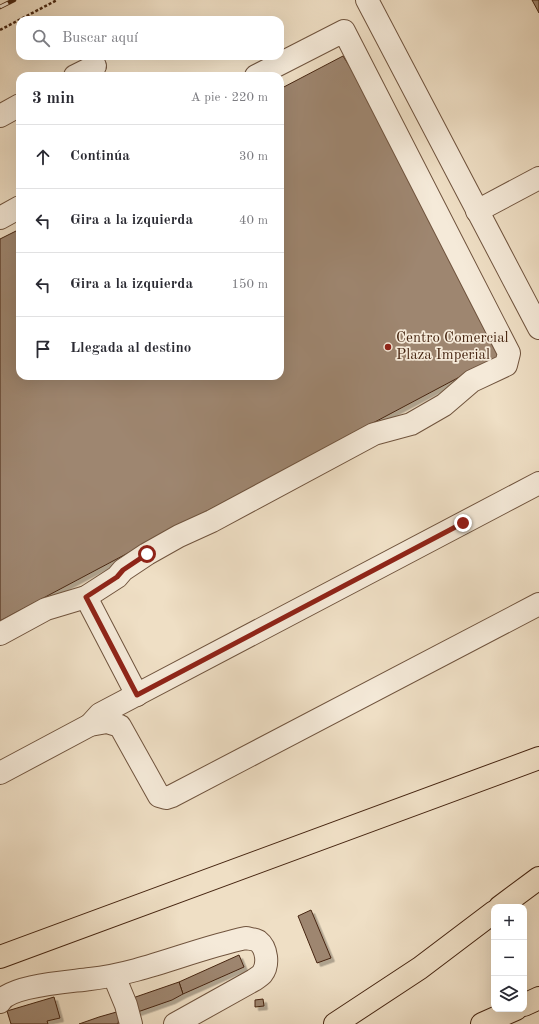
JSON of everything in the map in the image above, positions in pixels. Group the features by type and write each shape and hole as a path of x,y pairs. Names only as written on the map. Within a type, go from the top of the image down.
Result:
{"main road":[{"path":"1,958 539,758"},
{"path":"504,904 539,878"},
{"path":"335,1024 420,968 491,914"},
{"path":"527,1004 539,998"},
{"path":"482,1024 509,1012"}],"lane":[{"path":"367,0 539,328"},
{"path":"0,634 46,609 86,597 117,577 123,570 147,554 173,539 212,521 374,434 411,424 444,405 472,381 506,365 509,353 344,31 264,72"},
{"path":"84,72 95,66"},
{"path":"0,116 16,107"},
{"path":"477,211 539,178"},
{"path":"0,218 16,209"},
{"path":"90,725 100,714 539,483"},
{"path":"86,597 137,695"},
{"path":"0,773 90,725 107,722 120,726 159,796 166,798 539,604"},
{"path":"0,1002 3,997 14,992 60,982 114,976 236,940 246,938 259,942 263,947 266,956 266,966 262,974 254,980 175,1024"},
{"path":"114,976 126,1004 131,1024"}],"path":[{"path":"27,16 57,0"},
{"path":"0,30 16,22"}],"building":[{"path":"532,0 539,0 539,13"},
{"name":"Centro Comercial Plaza Imperial","path":"343,56 355,75 501,355 0,621 0,239 16,231 16,380 284,380 284,87"},
{"path":"311,910 331,958 317,963 298,916"},
{"path":"239,955 244,967 183,994 179,982"},
{"path":"179,982 183,994 172,1000 129,1015 124,1001"},
{"path":"54,997 60,1018 47,1021 48,1024 11,1024 7,1011"},
{"path":"263,999 264,1006 255,1007 255,1000"},
{"path":"120,1011 118,1024 79,1024 99,1017"}],"railway":[{"path":"0,7 14,0"}],"place":[{"name":"Centro Comercial Plaza Imperial","path":"388,347"}],"route":[{"path":"147,554 123,570 117,577 86,597 137,695 463,523"}]}
